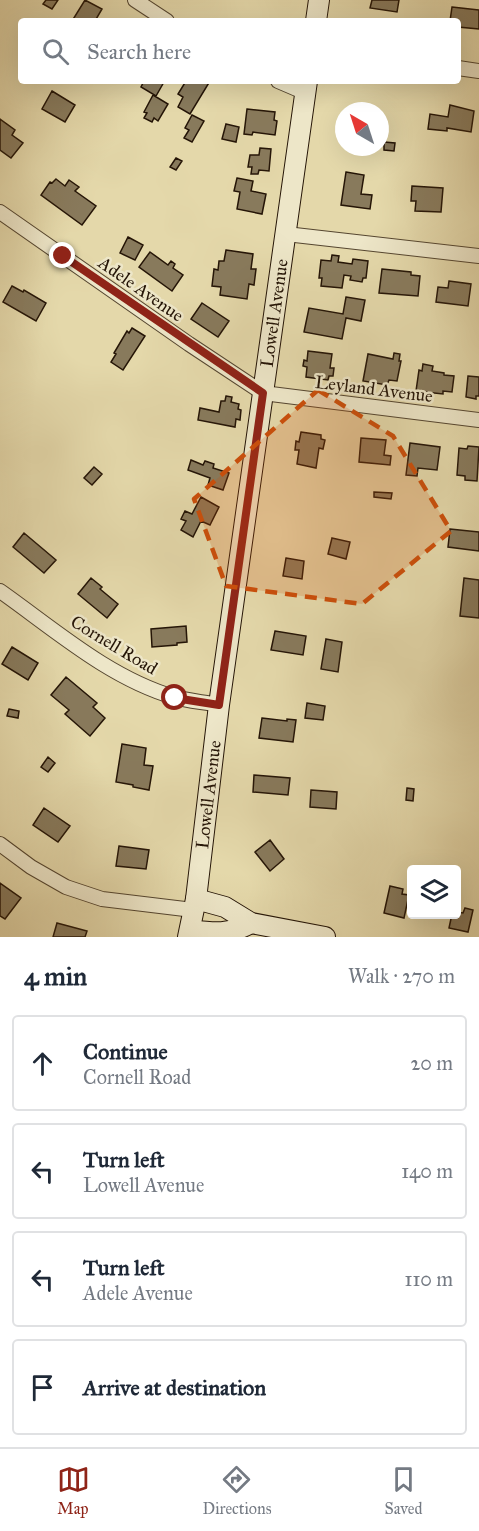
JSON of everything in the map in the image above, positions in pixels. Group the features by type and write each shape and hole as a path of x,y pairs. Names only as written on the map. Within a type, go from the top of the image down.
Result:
{"main road":[{"path":"316,18 319,0"},
{"name":"Lowell Avenue","path":"189,933 307,87"},
{"path":"194,904 225,907 251,923 325,937"},
{"path":"189,933 236,932 251,923"}],"street":[{"path":"135,0 162,18"},
{"path":"461,68 479,71"},
{"name":"Adele Avenue","path":"0,212 263,393"},
{"path":"286,234 479,256"},
{"name":"Leyland Avenue","path":"263,393 479,420"},
{"name":"Cornell Road","path":"0,591 96,660 134,681 175,698 219,705"},
{"path":"0,844 31,867 66,887 102,899 194,904"}],"highlighted area":[{"path":"318,390 393,436 451,531 362,604 226,586 194,499"}],"building":[{"path":"46,0 58,0 52,9 43,4"},
{"path":"85,0 102,9 97,18 74,18"},
{"path":"372,0 399,0 397,12 370,8"},
{"path":"452,7 479,10 479,29 461,27 461,18 450,18"},
{"path":"142,84 163,84 156,96 141,87"},
{"path":"184,84 208,84 190,114 178,107 183,97 178,94"},
{"path":"52,91 75,105 65,122 42,109"},
{"path":"153,95 168,104 158,121 154,118 152,122 144,118 147,113 144,112"},
{"path":"450,105 474,111 471,132 447,128 447,131 428,129 430,114 448,117"},
{"path":"247,109 275,112 274,120 277,121 275,135 253,132 252,135 244,134"},
{"path":"192,115 204,121 192,142 184,138 189,130 185,128"},
{"path":"0,119 15,130 12,135 23,143 11,158 0,150"},
{"path":"226,124 239,127 236,142 222,139"},
{"path":"389,142 395,143 394,151 389,150"},
{"path":"260,148 271,149 269,171 259,170 258,174 251,174 252,167 248,167 250,155 259,155"},
{"path":"176,158 182,161 176,170 170,167"},
{"path":"346,172 364,175 361,194 372,195 370,209 341,205"},
{"path":"237,178 253,181 251,191 266,194 262,214 237,209 240,192 234,191"},
{"path":"56,179 65,186 69,180 79,187 75,191 96,206 82,225 41,195 50,182"},
{"path":"412,186 443,188 441,212 415,211 416,201 411,201"},
{"path":"128,237 143,245 135,260 120,253"},
{"path":"226,250 253,254 251,269 256,269 254,285 249,284 247,299 220,295 221,287 212,286 214,269 218,270 219,261 224,261"},
{"path":"150,252 168,265 171,261 175,264 173,268 183,275 172,291 139,267"},
{"path":"332,255 339,256 338,262 352,264 353,259 368,261 366,278 363,278 362,282 350,280 351,276 344,275 342,288 321,286 322,278 319,278 321,260 331,261"},
{"path":"382,269 411,272 411,275 420,276 418,296 379,293"},
{"path":"449,281 471,284 468,306 436,302 438,287 448,288"},
{"path":"12,286 46,303 36,321 3,302"},
{"path":"346,297 365,300 361,321 346,318 342,339 304,332 309,308 343,314"},
{"path":"202,303 229,321 218,337 191,319"},
{"path":"132,328 145,336 123,370 111,362 127,331 129,333"},
{"path":"308,351 332,354 330,368 334,368 333,376 329,376 328,380 306,377 307,367 303,366 304,360 307,361"},
{"path":"394,353 400,354 399,361 401,361 397,381 389,380 387,385 363,381 368,354 393,359"},
{"path":"423,364 433,366 432,371 454,376 452,392 443,391 443,394 416,391 419,370 422,371"},
{"path":"468,376 479,377 479,396 476,396 476,399 466,397"},
{"path":"226,396 232,397 231,402 239,404 238,409 241,410 240,420 236,419 235,427 198,420 200,408 219,412 221,401 225,401"},
{"path":"301,432 321,435 321,439 325,440 323,449 319,448 316,468 297,464 299,450 295,450 296,441 299,442"},
{"path":"361,438 386,440 384,455 391,456 390,465 359,462"},
{"path":"410,443 440,447 437,470 418,468 417,476 406,475"},
{"path":"468,446 479,447 477,481 465,480 465,476 457,475 459,448 467,449"},
{"path":"191,460 203,465 205,461 214,464 213,468 229,473 223,490 208,485 210,478 188,470"},
{"path":"94,467 102,474 92,485 84,478"},
{"path":"374,492 392,493 391,499 374,497"},
{"path":"201,497 219,507 210,525 201,521 193,537 181,530 186,521 181,519 185,511 192,514"},
{"path":"450,529 479,532 479,551 448,547"},
{"path":"24,533 56,560 44,573 13,547"},
{"path":"332,538 350,542 346,559 328,554"},
{"path":"286,558 304,561 302,579 283,576"},
{"path":"91,578 118,604 107,618 78,594"},
{"path":"464,578 479,580 479,618 460,616"},
{"path":"186,626 187,642 152,647 151,629"},
{"path":"275,631 306,636 303,655 271,650"},
{"path":"326,639 342,642 338,672 321,669"},
{"path":"12,647 38,663 28,680 2,664"},
{"path":"66,677 97,703 93,707 105,718 90,736 65,714 69,710 51,695"},
{"path":"307,703 325,706 323,720 305,718"},
{"path":"9,709 19,711 18,718 7,716"},
{"path":"262,718 296,720 293,742 259,738"},
{"path":"122,744 146,748 144,765 153,766 149,790 116,782"},
{"path":"48,757 55,763 48,772 41,767"},
{"path":"254,775 290,778 288,795 253,792"},
{"path":"407,788 414,789 413,801 406,800"},
{"path":"311,790 337,792 336,809 310,807"},
{"path":"44,808 70,826 58,842 33,825"},
{"path":"270,840 284,859 270,871 255,852"},
{"path":"119,846 149,850 146,869 116,866"},
{"path":"0,883 21,898 5,919 0,916"},
{"path":"390,886 403,889 402,894 407,895 404,918 384,913"},
{"path":"465,908 473,910 468,932 449,928 451,919 461,919 461,913"},
{"path":"57,923 87,931 85,937 53,937"}],"route":[{"path":"63,256 263,393 219,705 175,698"}]}
